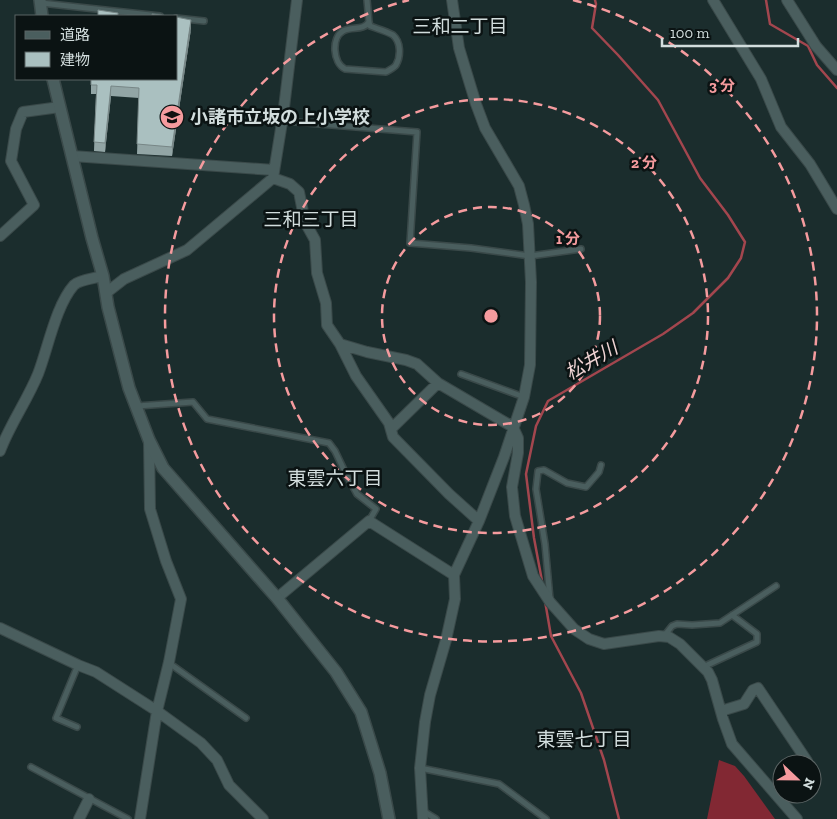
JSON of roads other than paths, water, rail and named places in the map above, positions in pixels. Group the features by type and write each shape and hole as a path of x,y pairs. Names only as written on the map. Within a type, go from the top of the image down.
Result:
{"street":[{"path":"106,293 124,279 187,250 274,174 283,121 297,0"},
{"path":"423,815 420,768 430,695 455,600 454,575 479,520 504,457 524,397 530,365 531,282 526,215 519,186 485,128 476,104 460,48 452,0"},
{"path":"713,0 761,79 781,127 810,164 837,209"},
{"path":"788,0 816,46 837,70"},
{"path":"40,1 42,15"},
{"path":"53,80 103,276 129,388 149,440 163,468 277,598 336,672 361,712 380,773 389,819"},
{"path":"0,236 34,205 11,161 16,129 23,112 60,107"},
{"path":"72,156 274,174 299,192 304,222 314,240 317,273 326,303 327,325 340,344 356,376 389,423 393,437 479,520"},
{"path":"0,451 37,376 67,294 76,283 103,276"},
{"path":"340,344 418,364 438,383 513,427 518,438 518,454 512,487 515,516 533,576 550,602 574,630 588,640 604,644 664,636 680,644 708,672 732,744 797,819"},
{"path":"391,429 438,383"},
{"path":"140,819 158,710 181,599 166,561 150,509 149,440"},
{"path":"277,598 369,521 454,575"},
{"path":"0,628 96,672 158,710 201,743 217,760 229,785 259,817"},
{"path":"721,711 744,704 753,690 758,688 802,754"},
{"path":"79,819 88,799"}],"lane":[{"path":"367,0 368,22 370,26 392,34 397,39 400,51 399,58 396,65 386,72 345,69 340,67 336,60 336,44 338,36 342,31 366,26 368,22"},
{"path":"40,1 152,15"},
{"path":"178,18 204,21"},
{"path":"283,121 417,132 410,243 471,248 530,256 581,249"},
{"path":"461,374 524,397"},
{"path":"136,406 193,402 207,419 329,443 357,494 376,509 369,521"},
{"path":"550,602 545,544 536,489 538,471 544,470 567,483 586,487 599,472 601,465"},
{"path":"664,636 672,626 677,624 720,623 776,586"},
{"path":"702,667 757,642 757,634 732,615"},
{"path":"169,662 246,718"},
{"path":"77,727 56,718 78,665"},
{"path":"31,767 128,819"},
{"path":"420,768 499,784 539,817 546,819"},
{"path":"423,815 436,819"}],"waterway":[{"name":"松井川","path":"542,581 534,538 526,474 536,426 548,401 663,334 693,313 728,278 741,258 745,242 728,215 700,178 658,100 592,28 595,0"},
{"path":"766,0 770,24 808,46 817,65 837,88"},
{"name":"松井川","path":"545,601 551,636 581,693 604,760 619,819"}],"place":[{"name":"小諸市立坂の上小学校","path":"172,117"}],"district":[{"name":"三和二丁目","path":"460,26"},
{"name":"三和三丁目","path":"311,219"},
{"name":"東雲六丁目","path":"335,478"},
{"name":"東雲七丁目","path":"584,739"}]}
